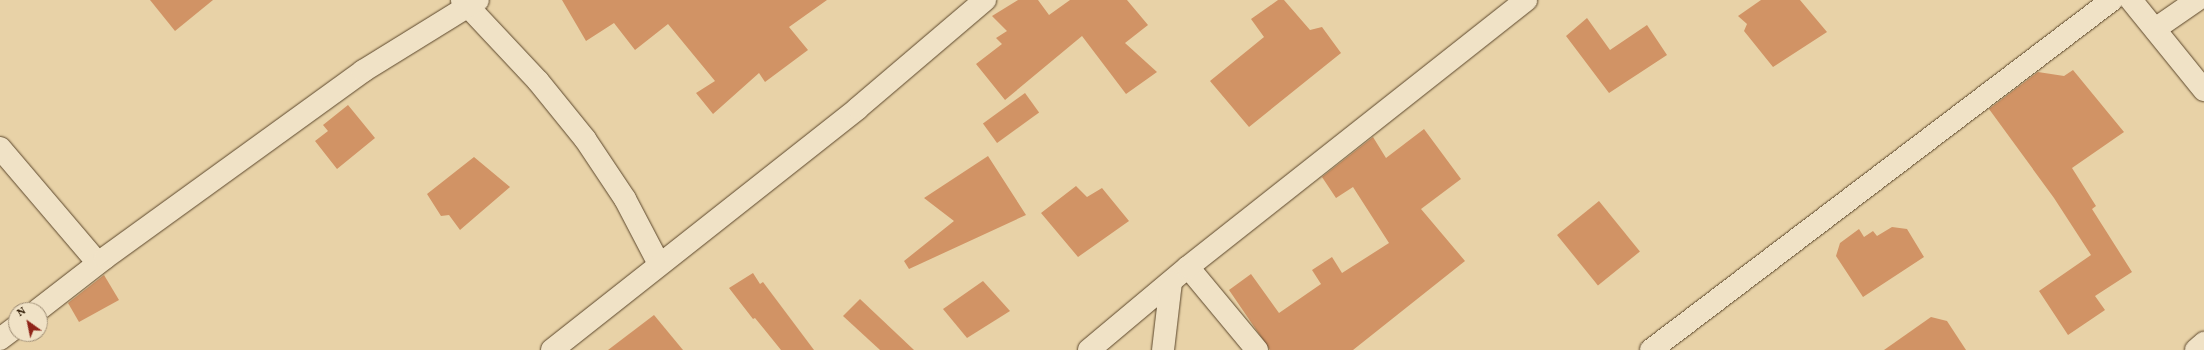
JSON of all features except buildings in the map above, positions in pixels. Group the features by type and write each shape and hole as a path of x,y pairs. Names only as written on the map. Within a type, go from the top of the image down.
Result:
{"street":[{"path":"552,350 858,108 985,0"},
{"path":"1089,350 1188,267 1526,0"},
{"path":"1651,350 2112,0"},
{"path":"2131,0 2204,90"},
{"path":"2155,29 2197,0"},
{"path":"48,302 98,263 363,71 469,2 538,81 585,139 625,198 659,264"},
{"path":"0,148 98,263"},
{"path":"1188,267 1257,350"},
{"path":"1163,350 1171,282"},
{"path":"2196,350 2204,343"}]}
